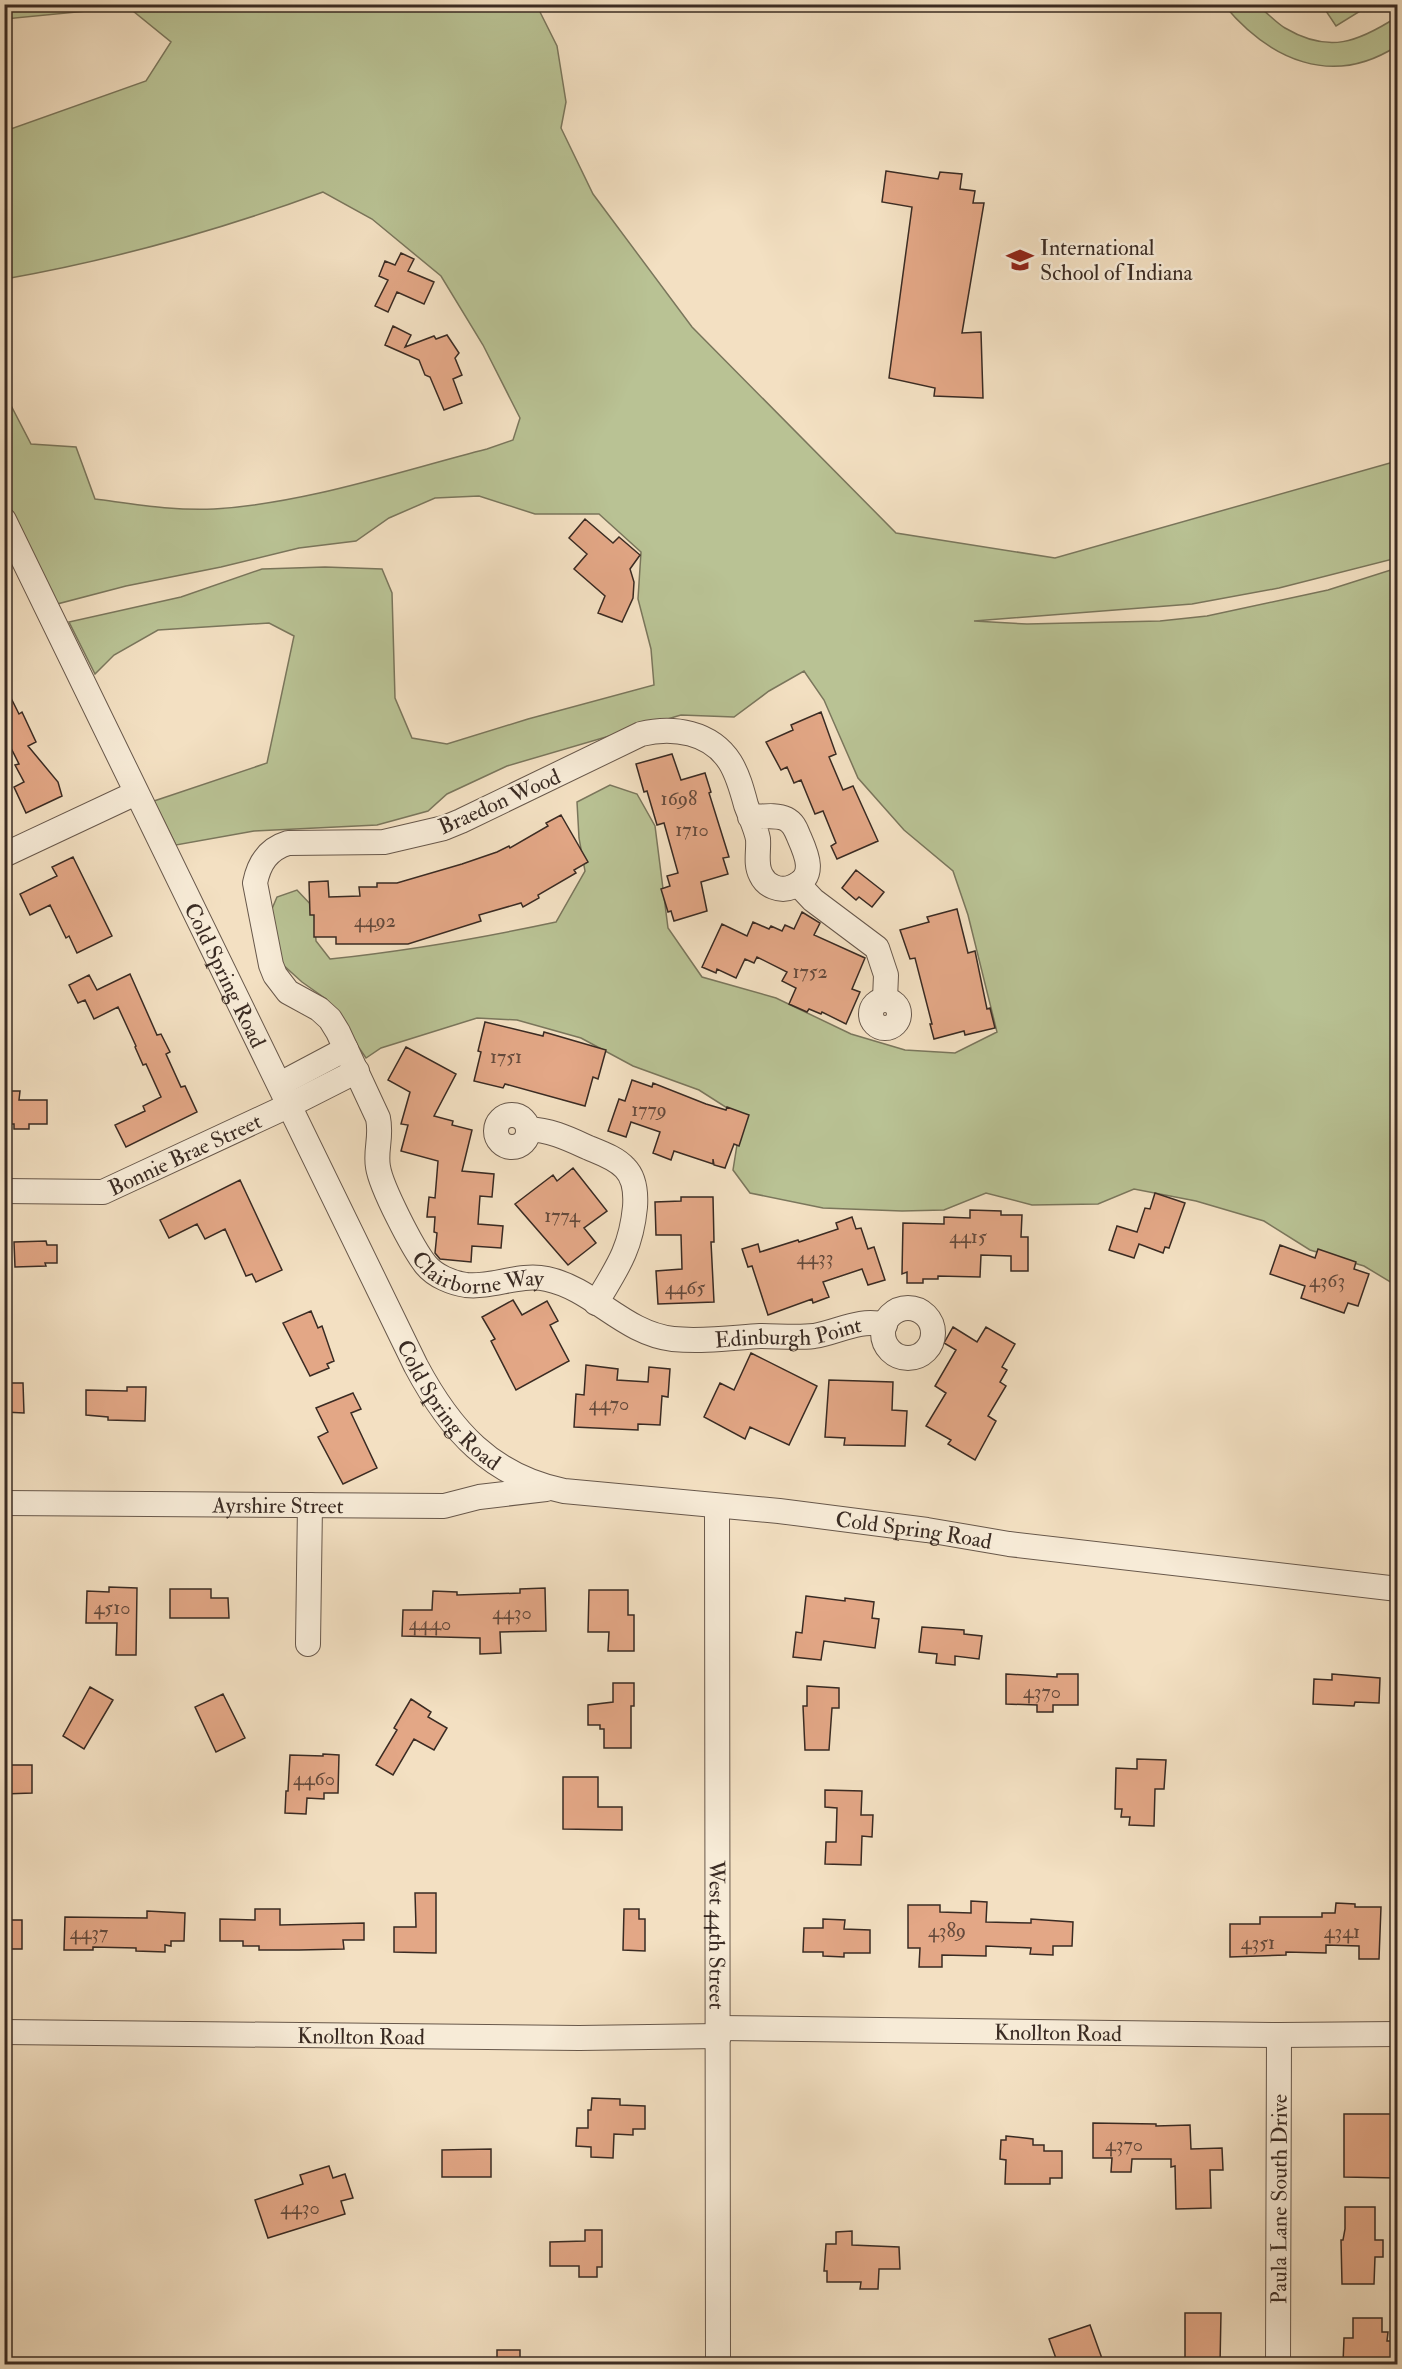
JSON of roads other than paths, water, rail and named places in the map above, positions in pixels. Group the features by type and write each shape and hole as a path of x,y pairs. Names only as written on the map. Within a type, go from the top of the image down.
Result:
{"street":[{"name":"Cold Spring Road","path":"4,520 416,1366 443,1412 464,1439 483,1455 514,1474 551,1488 927,1530 1009,1544 1398,1589"},
{"name":"Braedon Wood","path":"357,1071 330,1019 319,1009 288,992 280,984 271,965 254,890 258,869 270,853 281,845 295,842 376,842 427,833 461,822 641,734 669,730 695,735 711,744 730,763 739,779 750,817"},
{"path":"4,855 136,793"},
{"path":"750,817 781,817 795,827 808,858 807,874 798,884 791,888 778,888 768,884 761,877 758,865 758,841 750,817"},
{"path":"798,884 813,900 877,948 886,975 885,999"},
{"path":"285,1095 346,1049"},
{"path":"285,1095 357,1071"},
{"name":"Clairborne Way","path":"357,1071 378,1118 381,1131 377,1161 382,1182 416,1251 431,1270 452,1281 467,1285 482,1285 530,1277 547,1279 563,1284 644,1332 657,1337 688,1340"},
{"name":"Bonnie Brae Street","path":"4,1191 103,1192 285,1095"},
{"path":"528,1129 560,1135 613,1158 631,1176 636,1194 632,1233 620,1263 596,1303"},
{"name":"Edinburgh Point","path":"688,1340 807,1336 833,1332 855,1324 885,1325"},
{"name":"Ayrshire Street","path":"4,1503 444,1506 479,1497 551,1488"},
{"path":"308,1644 310,1505"},
{"name":"West 44th Street","path":"717,1506 718,2364"},
{"name":"Knollton Road","path":"4,2032 567,2038 719,2032 1091,2031 1280,2035 1398,2034"},
{"name":"Paula Lane South Drive","path":"1278,2364 1280,2035"}],"place":[{"name":"International School of Indiana","path":"1020,260"}]}
